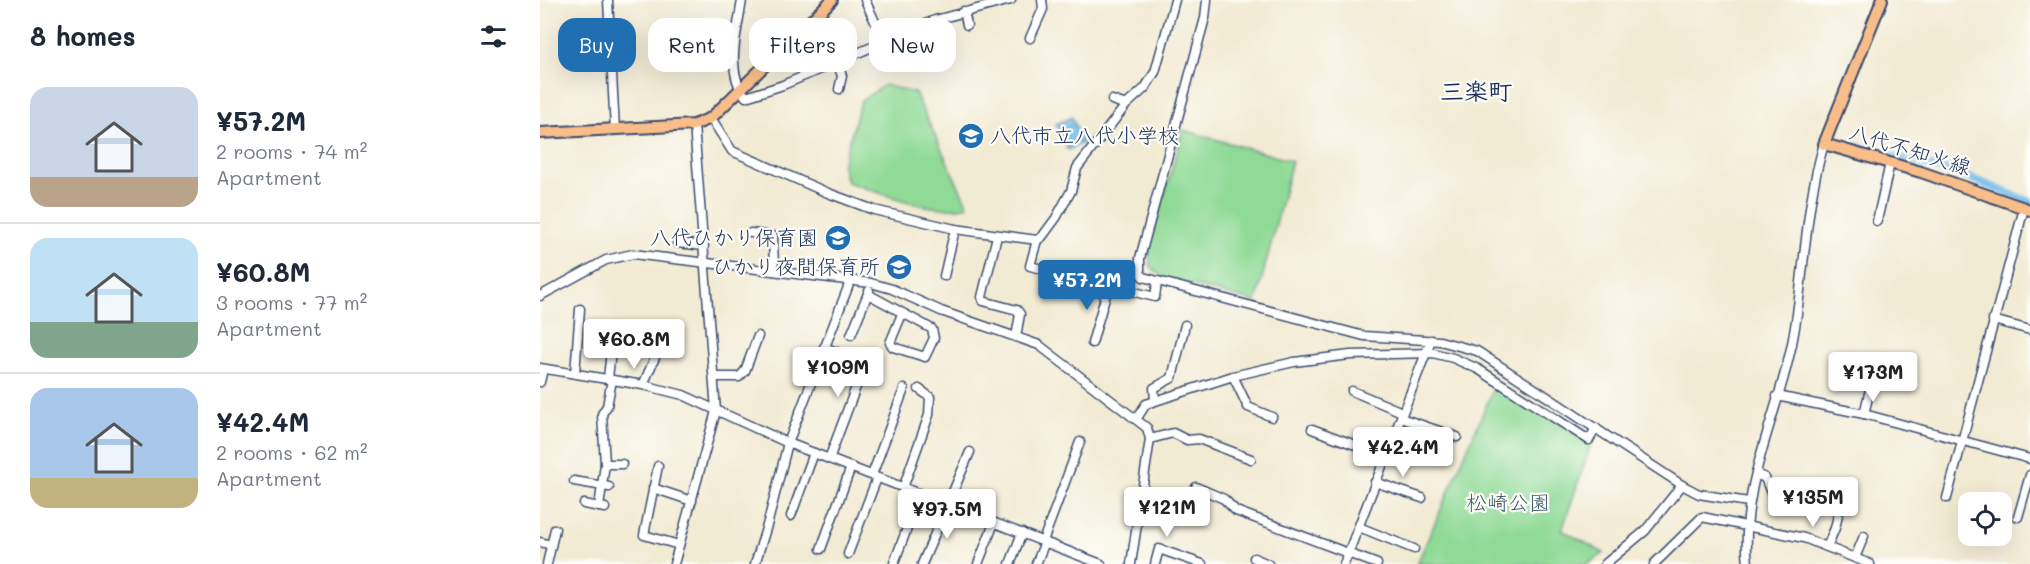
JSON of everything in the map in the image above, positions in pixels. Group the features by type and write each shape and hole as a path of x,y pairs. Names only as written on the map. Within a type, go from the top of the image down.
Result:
{"main road":[{"path":"540,127 694,125 711,118 824,0"},
{"path":"540,133 692,118 706,113 738,88 832,0"},
{"name":"八代不知火線","path":"1882,0 1824,144 1890,163 2027,209"}],"street":[{"path":"608,0 615,127"},
{"path":"742,0 734,72 738,88 746,97 811,72"},
{"path":"865,0 873,18"},
{"path":"945,18 994,2 1011,0"},
{"path":"1030,38 1043,9 1042,0"},
{"path":"711,118 732,151 874,210 955,229 1037,240 1042,237 1056,218 1071,191 1077,168 1126,105 1145,88 1155,72 1175,0"},
{"path":"1207,0 1205,18 1140,258 1139,268 1143,277 1157,283 1375,338 1431,340 1460,344 1477,351 1682,485 1699,494 1748,502"},
{"path":"964,11 967,25"},
{"path":"839,89 841,72"},
{"path":"1112,100 1126,105"},
{"path":"674,564 716,411 694,125"},
{"path":"1748,564 1748,502 1794,335 1814,178 1824,144"},
{"path":"1877,221 1890,163"},
{"path":"1947,498 1994,320 2027,209"},
{"path":"944,276 955,229"},
{"path":"751,233 777,237 774,272"},
{"path":"997,236 982,297 983,301 1017,310 1020,314 1016,337"},
{"path":"1037,240 1030,266 1155,297 1157,283"},
{"path":"677,243 704,246"},
{"path":"540,296 621,255 705,263 871,283 1038,345 1137,418 1147,428 1150,439 1131,564"},
{"path":"755,564 788,443 850,282"},
{"path":"851,335 871,283"},
{"path":"1092,343 1108,287"},
{"path":"868,294 902,314 934,333 925,357 893,347 890,343 902,314"},
{"path":"575,373 580,309"},
{"path":"1994,320 2030,330"},
{"path":"1155,400 1154,388 1172,378 1185,325"},
{"path":"640,327 663,339 643,385"},
{"path":"714,377 739,377 745,371 758,336"},
{"path":"1344,564 1431,340"},
{"path":"824,347 865,363 829,459"},
{"path":"584,504 602,507 606,487 602,414 607,406 611,351"},
{"path":"1137,418 1143,406 1155,400 1233,376 1324,357 1426,353 1453,358 1478,369 1589,440 1596,428"},
{"path":"540,381 541,369 643,385 682,395 788,443 1101,564"},
{"path":"1864,414 1874,372"},
{"path":"1233,376 1248,407 1272,417"},
{"path":"848,554 904,389"},
{"path":"903,488 929,415 930,397 919,389"},
{"path":"1352,392 1401,415 1457,437"},
{"path":"1777,396 1864,414 2030,459"},
{"path":"1312,429 1385,456"},
{"path":"1150,439 1173,433 1187,440 1199,439 1251,459"},
{"path":"1036,564 1080,442"},
{"path":"922,564 970,452"},
{"path":"791,516 814,453"},
{"path":"605,464 622,464"},
{"path":"658,466 644,535 679,545"},
{"path":"821,549 852,467"},
{"path":"1756,474 1766,478 1771,494"},
{"path":"2018,517 2030,475"},
{"path":"574,481 606,487"},
{"path":"1375,482 1422,498"},
{"path":"1605,564 1645,531 1682,485"},
{"path":"652,488 692,501"},
{"path":"1187,510 1196,488 1224,499 1236,511 1377,564"},
{"path":"1814,492 1843,494 1827,547"},
{"path":"893,562 920,494"},
{"path":"1654,564 1698,518 1747,525 1804,538 1868,564"},
{"path":"978,564 994,523"},
{"path":"1359,527 1414,549"},
{"path":"549,564 555,529"},
{"path":"1010,564 1022,533"},
{"path":"1855,558 1864,536"},
{"path":"540,542 551,544"},
{"path":"1155,564 1159,549 1202,564"},
{"path":"1254,558 1268,564"}],"green space":[{"path":"884,85 915,93 968,206 940,208 907,202 847,182 842,165 861,101"},
{"path":"1183,130 1292,161 1256,302 1162,277 1150,266 1149,248"},
{"name":"松崎公園","path":"1495,385 1592,441 1562,530 1604,553 1588,564 1417,564"}],"water":[{"path":"1072,117 1083,143 1068,150 1056,124"}],"waterway":[{"path":"1850,145 1960,174 2030,202"}],"place":[{"name":"八代市立八代小学校","path":"971,136"},
{"name":"八代ひかり保育園","path":"838,238"},
{"name":"ひかり夜間保育所","path":"899,267"}],"district":[{"name":"三楽町","path":"1476,92"}]}
